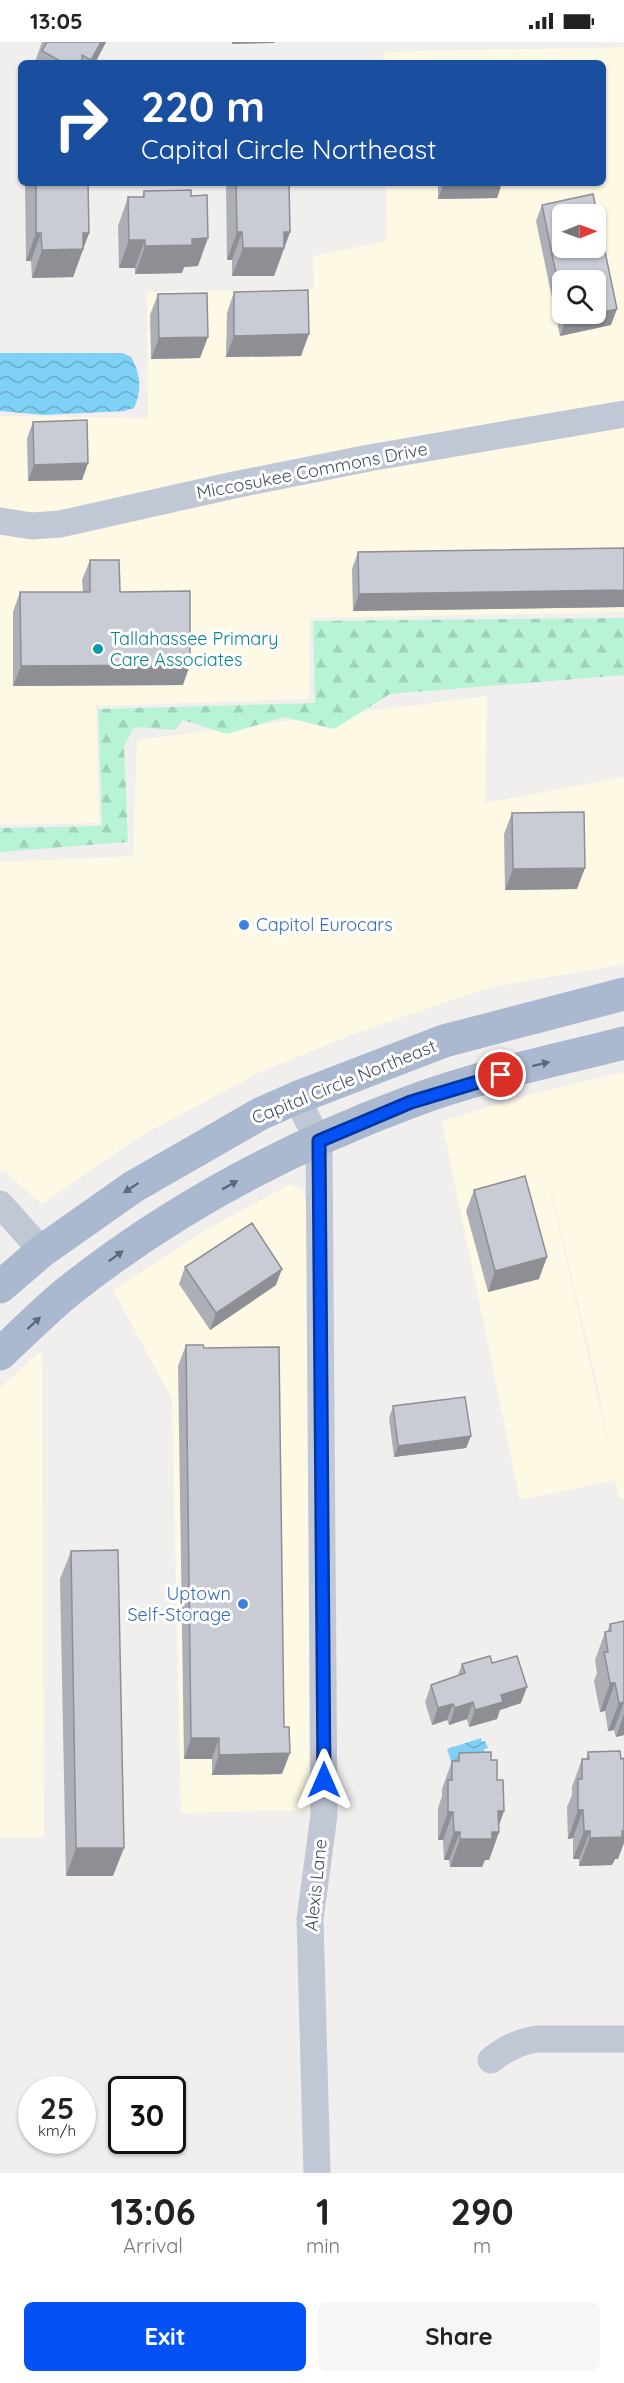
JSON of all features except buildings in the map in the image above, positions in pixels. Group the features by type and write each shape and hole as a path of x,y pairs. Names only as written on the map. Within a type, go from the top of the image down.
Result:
{"main road":[{"path":"0,1354 69,1291 148,1233 234,1183 319,1141 411,1102 490,1078 618,1045 609,998"},
{"name":"Capital Circle Northeast","path":"0,1287 42,1251 133,1186 221,1135 296,1098 444,1041 609,998"},
{"path":"42,1251 69,1291"}],"street":[{"name":"Miccosukee Commons Drive","path":"0,522 32,526 60,524 369,458 624,414"},
{"name":"Alexis Lane","path":"296,1098 319,1141 324,1815 310,1919 317,2173"},
{"path":"0,1204 42,1251"},
{"path":"491,2060 504,2050 523,2042 624,2039"}],"shaded area":[{"path":"624,47 624,612 310,618 309,699 96,706 99,823 0,825 0,416 148,418 147,292 314,289 313,256 387,241 386,186 606,186 606,60 383,60 383,52"},
{"name":"Capitol Eurocars","path":"487,696 485,803 624,777 624,964 488,988 356,1033 260,1072 142,1135 42,1204 4,1171 0,1172 0,862 133,856 137,740"},
{"path":"624,1072 624,1498 619,1499 615,1480 520,1500 442,1121 529,1095","holes":["551,1193 552,1193 597,1384 609,1448"]},
{"name":"Uptown Self-Storage","path":"290,1184 303,1191 309,1211 309,1810 181,1813 172,1399 113,1290 208,1229"},
{"path":"42,1350 44,1837 0,1837 0,1388"}],"green space":[{"path":"624,618 624,675 390,694 334,729 284,717 227,734 183,720 175,730 134,727 124,746 128,842 0,852 0,828 102,826 98,709 315,703 313,621"}],"water":[{"path":"0,353 123,353 131,357 137,370 139,388 137,401 134,408 124,411 44,415 0,411"},
{"path":"481,1738 488,1748 484,1749 485,1753 452,1764 447,1749"}],"place":[{"name":"Tallahassee Primary Care Associates","path":"98,649"},
{"name":"Capitol Eurocars","path":"244,925"},
{"name":"Uptown Self-Storage","path":"243,1604"}],"route":[{"path":"324,1780 319,1141 411,1102 501,1075"}]}
